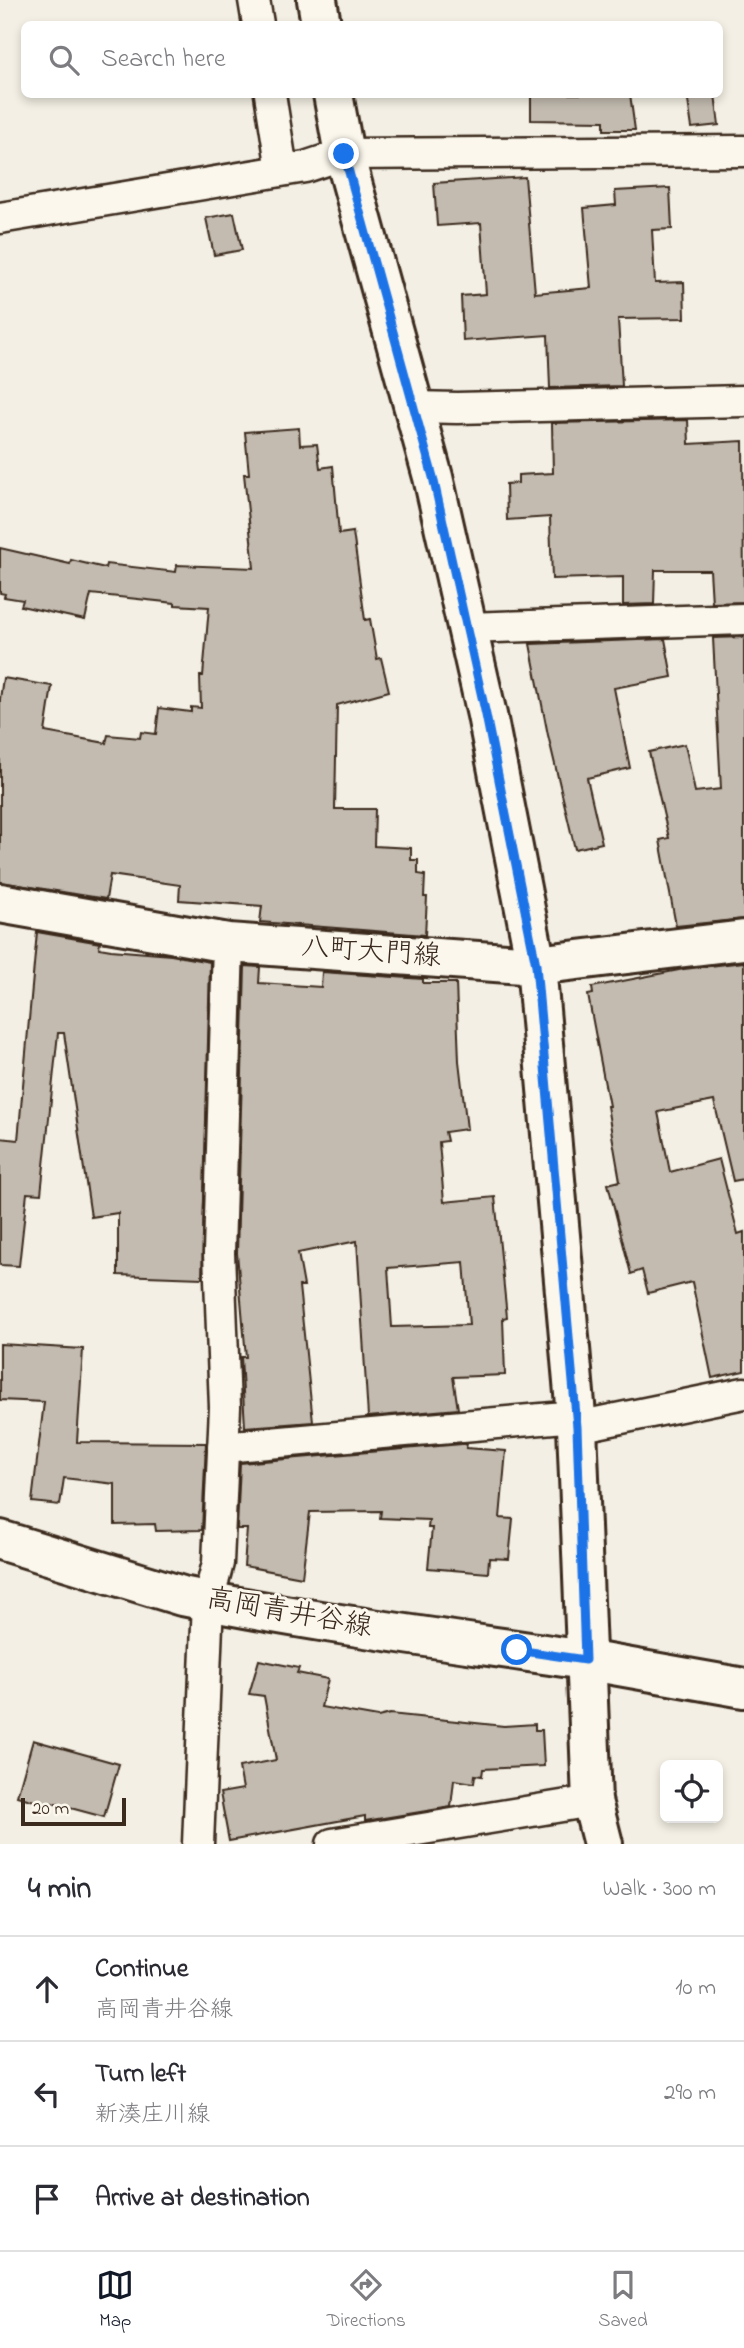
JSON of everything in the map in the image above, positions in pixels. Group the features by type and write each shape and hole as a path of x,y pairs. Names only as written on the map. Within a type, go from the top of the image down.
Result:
{"main road":[{"path":"317,0 320,21"},
{"path":"334,98 344,154 433,477 536,965 576,1422 592,1801 603,1844"},
{"name":"八町大門線","path":"0,903 228,943 536,965 744,940"},
{"name":"高岡青井谷線","path":"0,1539 183,1596 268,1613 585,1660 744,1688"}],"street":[{"path":"254,0 258,21"},
{"path":"271,98 282,170"},
{"path":"0,218 305,167 344,154 744,151"},
{"path":"414,407 744,401"},
{"path":"467,628 744,619"},
{"path":"198,1844 208,1601 218,1563 225,1407 219,1253 228,943"},
{"path":"223,1447 576,1422 744,1393"},
{"path":"332,1844 592,1801"}],"building":[{"path":"531,98 631,98 635,130 604,130 604,121 531,120"},
{"path":"688,98 716,98 719,125 692,128"},
{"path":"525,177 535,293 591,288 584,208 616,205 615,191 670,188 672,229 652,230 655,283 684,282 685,318 618,319 622,386 550,388 548,335 463,341 461,296 486,294 481,223 437,226 434,183"},
{"path":"234,213 242,250 214,255 206,218"},
{"path":"688,420 689,444 743,441 744,602 712,603 710,570 655,570 654,604 623,605 623,577 552,579 550,517 507,520 506,484 518,483 518,475 553,473 552,423"},
{"path":"299,428 300,445 317,444 320,468 333,466 339,534 353,532 365,620 370,619 377,659 381,658 389,691 337,705 335,809 375,809 374,846 411,848 411,860 418,860 418,874 425,875 425,935 260,922 262,906 179,900 180,885 110,875 106,899 0,882 0,699 3,678 52,686 45,732 106,743 108,735 140,738 141,732 156,734 159,708 191,712 191,707 201,708 200,676 203,676 209,607 91,594 85,620 21,606 23,600 4,597 5,594 0,593 0,548 70,564 71,560 105,568 106,564 176,572 177,565 254,568 244,474 249,474 245,432"},
{"path":"744,637 744,919 676,926 660,840 669,838 649,752 685,744 695,792 721,789 713,638"},
{"path":"665,639 672,677 614,688 630,768 587,778 602,843 575,849 530,644"},
{"path":"37,932 100,943 99,948 210,962 202,1278 118,1275 118,1213 91,1217 64,1033 58,1033 41,1194 27,1193 19,1266 0,1265 0,1138 18,1140"},
{"path":"744,962 744,1179 733,1181 714,1101 658,1112 670,1172 719,1159 738,1234 744,1232 744,1371 712,1378 692,1282 648,1293 642,1270 631,1274 608,1184 620,1181 588,995 593,994 592,987 684,969"},
{"path":"245,966 260,967 259,983 321,987 322,972 423,979 423,983 456,983 459,1061 467,1129 445,1132 447,1141 439,1142 444,1202 495,1197 507,1317 503,1318 505,1375 453,1377 458,1409 368,1417 357,1241 298,1253 304,1286 299,1286 313,1422 245,1427 241,1357 246,1357 237,1253","holes":["464,1262 469,1325 392,1327 388,1268"]},
{"path":"0,1344 83,1349 77,1442 206,1443 202,1530 156,1531 155,1524 115,1525 115,1484 64,1478 60,1505 32,1502 44,1402 0,1400"},
{"path":"467,1444 466,1448 506,1451 500,1518 513,1519 509,1559 489,1558 488,1573 428,1568 432,1528 428,1528 429,1520 380,1518 381,1511 310,1512 302,1577 244,1566 247,1529 237,1529 240,1463"},
{"path":"259,1660 299,1668 297,1673 328,1679 321,1707 378,1717 390,1714 504,1726 535,1724 535,1730 542,1730 544,1766 483,1769 482,1776 475,1775 474,1783 454,1780 451,1807 365,1821 365,1816 229,1841 220,1793 243,1789 239,1767 276,1760 264,1696 249,1694"},
{"path":"33,1740 119,1764 104,1817 17,1796"}],"route":[{"path":"344,154 433,477 486,715 536,965 577,1427 585,1660 517,1650"}]}
